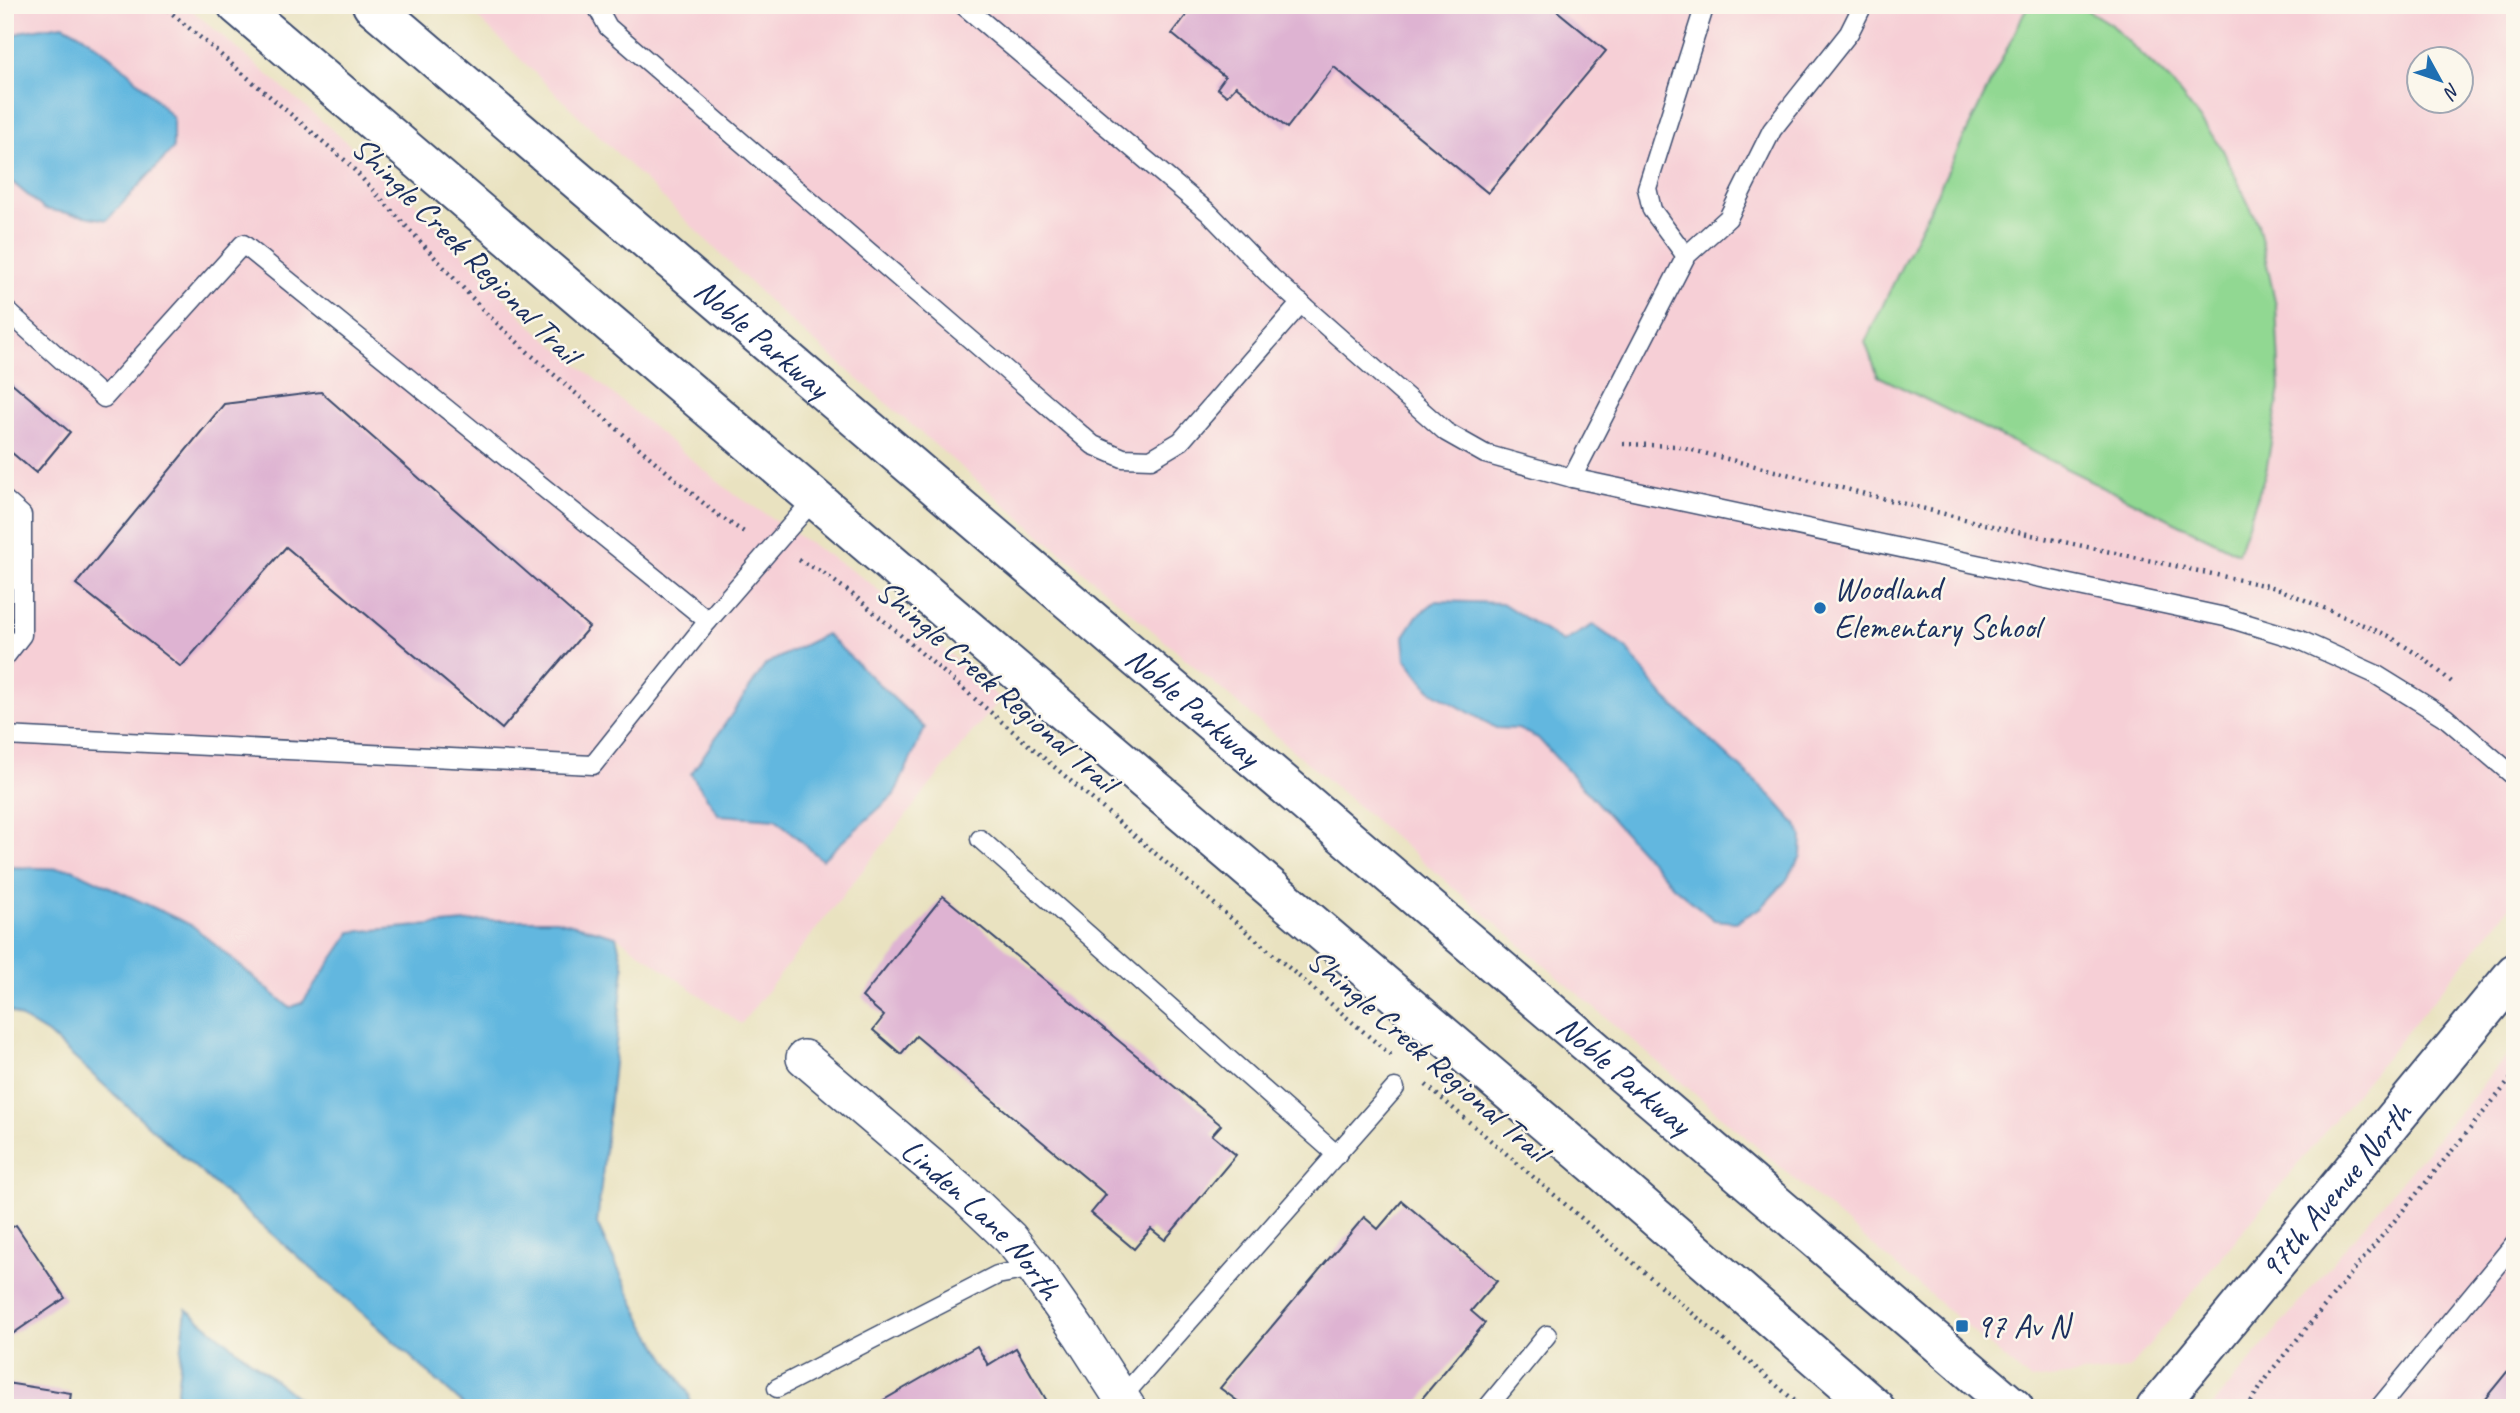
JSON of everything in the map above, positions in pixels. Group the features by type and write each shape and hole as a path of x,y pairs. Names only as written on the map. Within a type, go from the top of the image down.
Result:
{"main road":[{"path":"236,5 1569,1143 1875,1408"},
{"name":"Noble Parkway","path":"372,5 2014,1408"},
{"name":"97th Avenue North","path":"2156,1408 2515,973"}],"street":[{"name":"Linden Lane North","path":"804,1058 967,1197 1010,1238 1034,1268 1125,1402"}],"lane":[{"path":"596,5 608,27 1093,445 1123,458 1151,459 1181,441 1301,303"},
{"path":"963,5 1209,213 1272,278 1446,432 1485,454 1572,478 2225,617 2300,639 2375,674 2446,718 2515,777"},
{"path":"1686,256 1652,210 1647,188 1705,5"},
{"path":"1572,478 1686,256 1728,218 1772,130 1849,33 1863,5"},
{"path":"5,309 104,398 243,244 708,621"},
{"path":"5,736 593,765 708,621 814,499"},
{"path":"5,500 22,515 22,635 5,657"},
{"path":"980,839 1337,1155"},
{"path":"1125,1402 1395,1088"},
{"path":"2379,1408 2515,1243"},
{"path":"777,1388 997,1275 1034,1268"},
{"path":"1487,1408 1547,1335"}],"path":[{"name":"Shingle Creek Regional Trail","path":"162,5 347,162 486,313 716,514 822,572 856,597 1400,1063"},
{"path":"2247,1408 2272,1370 2515,1074"},
{"name":"Shingle Creek Regional Trail","path":"1421,1081 1803,1408"}],"shaded area":[{"path":"5,5 186,5 406,193 528,323 727,489 869,582 1001,699 741,1024 616,936 556,920 489,920 351,932 303,1002 290,1008 193,926 72,869 5,867"},
{"name":"Woodland Elementary School","path":"465,5 2515,5 2515,901 2129,1369 2030,1380 784,316"},
{"path":"2515,1046 2515,1408 2212,1408 2218,1399"}],"green space":[{"path":"2028,5 2079,5 2110,24 2171,82 2222,148 2258,224 2276,305 2280,389 2266,472 2238,553 1878,376 1865,342"}],"water":[{"path":"63,25 108,54 173,118 173,149 107,220 44,209 5,176 5,39 24,31"},
{"path":"1436,601 1502,603 1563,642 1593,625 1626,648 1662,695 1771,796 1795,823 1802,836 1801,856 1786,881 1762,907 1736,922 1714,920 1673,886 1538,738 1518,729 1496,728 1430,690 1406,659 1404,636 1417,616"},
{"path":"826,634 925,728 894,795 822,860 776,819 719,815 691,774 766,664"},
{"path":"5,867 72,869 193,926 290,1008 303,1002 351,932 489,920 556,920 616,936 624,968 597,1224 644,1324 689,1394 691,1408 467,1408 48,1034 5,1008"},
{"path":"186,1309 310,1408 175,1408"}],"building":[{"path":"1194,5 1550,5 1606,51 1488,193 1334,67 1287,128 1236,86 1227,96 1217,88 1225,77 1172,34"},
{"path":"5,377 70,432 36,473 5,447"},
{"path":"321,392 589,627 502,729 286,547 181,667 76,584 224,404"},
{"path":"943,896 1221,1125 1212,1135 1236,1155 1165,1240 1151,1229 1134,1249 1091,1213 1106,1195 916,1036 901,1054 873,1030 884,1016 862,997"},
{"path":"1402,1201 1497,1281 1471,1311 1485,1323 1414,1408 1247,1408 1220,1388 1364,1217 1378,1229"},
{"path":"16,1225 65,1298 5,1339 5,1232"},
{"path":"977,1346 988,1365 1016,1348 1051,1408 870,1408"},
{"path":"2515,1362 2515,1408 2494,1408 2484,1400"},
{"path":"6,1383 71,1393 69,1408 5,1408"}],"place":[{"name":"Woodland Elementary School","path":"1820,608"},
{"name":"97 Av N","path":"1962,1326"}]}
